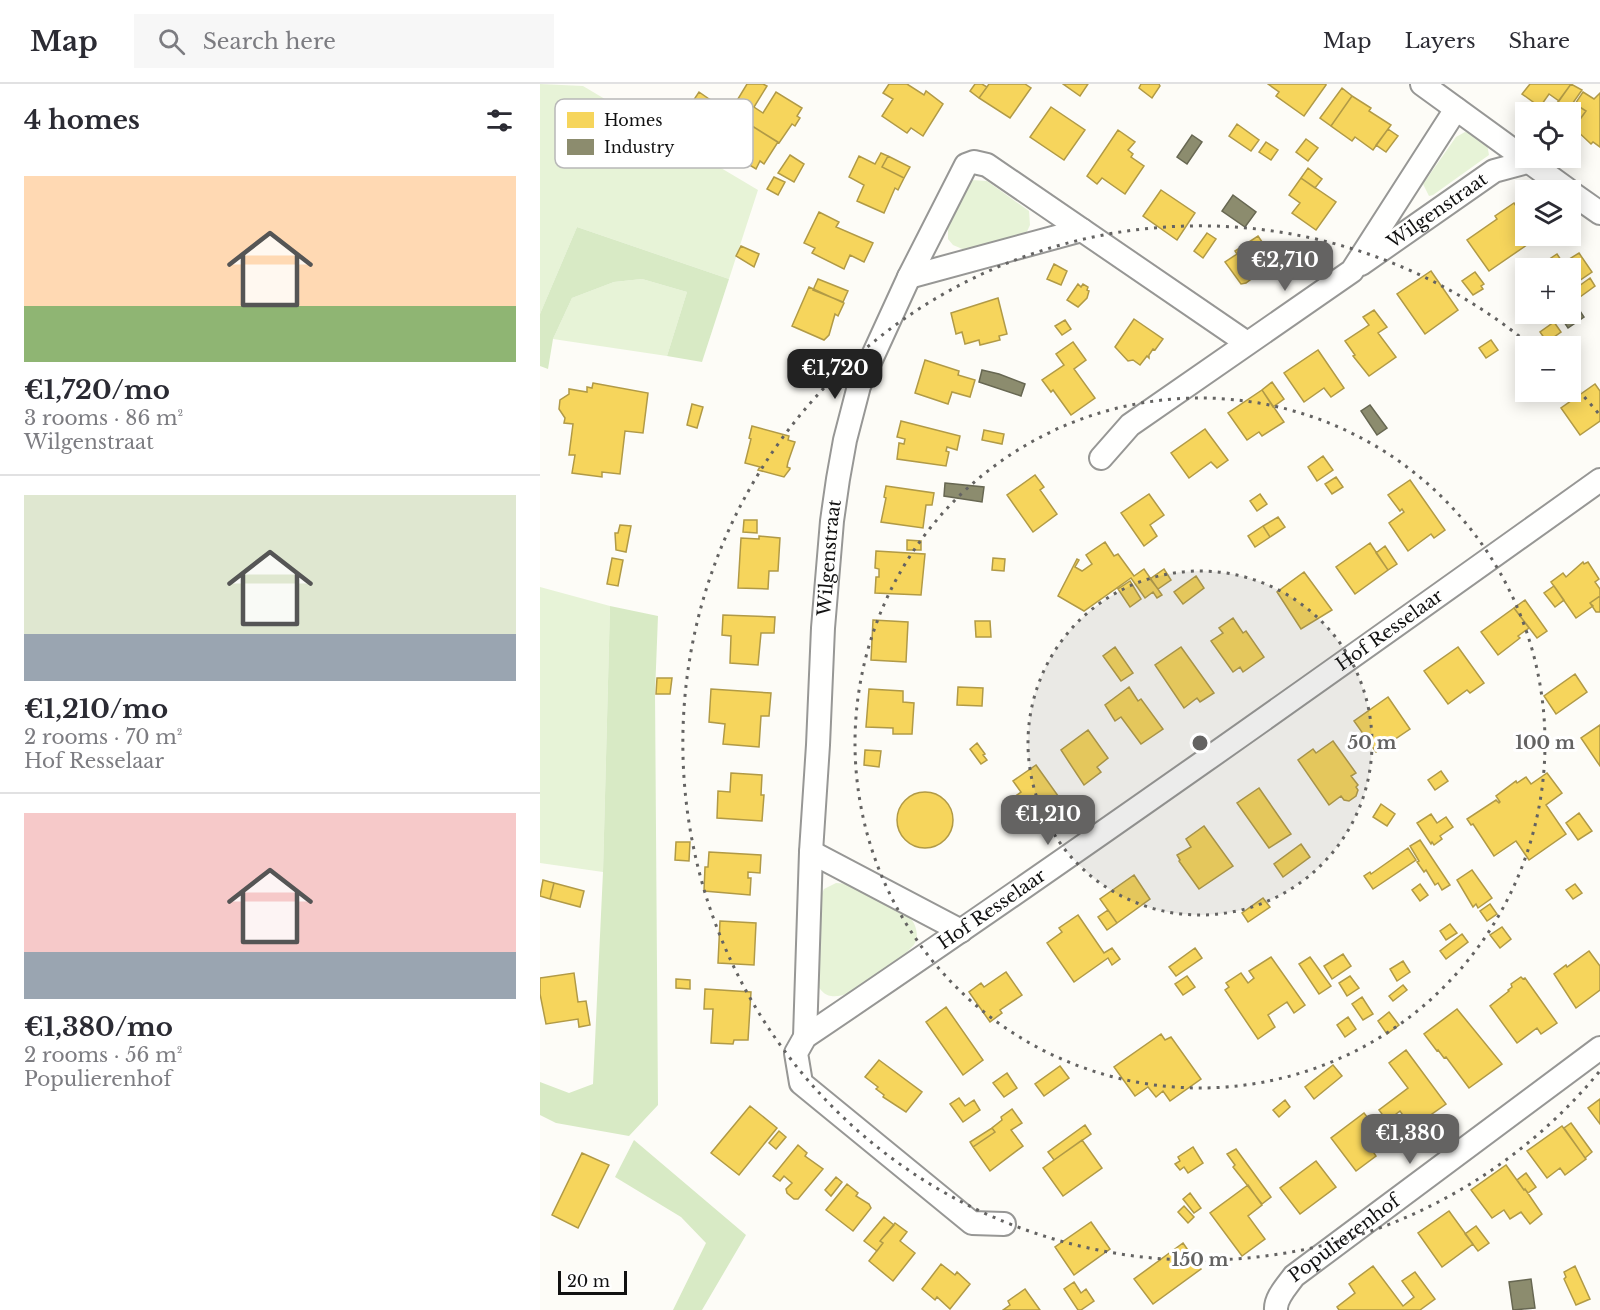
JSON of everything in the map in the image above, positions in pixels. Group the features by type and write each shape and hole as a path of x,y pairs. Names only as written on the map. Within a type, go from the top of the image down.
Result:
{"street":[{"path":"1422,84 1515,153"},
{"name":"Wilgenstraat","path":"1352,271 1456,109"},
{"name":"Wilgenstraat","path":"805,1037 811,852 823,628 832,521 845,441 859,386 909,277 966,165 974,162 987,165 1247,343"},
{"name":"Wilgenstraat","path":"1101,458 1130,425 1494,171 1515,165"},
{"path":"1536,168 1553,180"},
{"path":"1581,200 1600,213"},
{"path":"909,277 1082,230"},
{"name":"Hof Resselaar","path":"805,1037 961,932 1600,480"},
{"path":"811,852 961,932"},
{"path":"805,1037 796,1053 801,1083 972,1223 1004,1224"},
{"name":"Populierenhof","path":"1276,1310 1275,1305 1294,1276 1600,1048"}],"green space":[{"path":"540,84 583,86 605,99 555,99 555,168 721,168 758,190 729,279 577,227 540,314"},
{"path":"1465,132 1471,133 1487,144 1489,155 1429,196 1423,184 1456,137"},
{"path":"972,180 987,181 1029,211 1030,225 1024,238 967,251 953,245 948,239 948,228"},
{"path":"577,227 729,279 702,362 667,356 687,292 642,279 614,282 572,298 553,339 548,369 540,366 540,314"},
{"path":"642,279 687,292 667,356 553,339 572,298 614,282"},
{"path":"540,587 610,606 603,872 540,863"},
{"path":"610,606 658,616 655,693 658,1105 629,1136 556,1123 540,1115 540,1082 569,1093 593,1084 603,872"},
{"path":"836,883 851,884 906,914 914,923 917,935 911,948 885,970 849,993 840,996 829,995 817,985 820,898 824,889"},
{"path":"634,1140 746,1235 702,1310 673,1310 706,1243 681,1217 615,1177"}],"building: Homes":[{"path":"747,84 763,84 767,86 754,107 763,113 776,92 802,108 797,116 800,118 795,126 792,124 779,143 753,127 753,99 738,99"},
{"path":"889,84 907,84 924,95 926,91 943,104 923,136 911,128 907,133 882,116 893,99 883,93"},
{"path":"975,84 987,87 979,98 970,91"},
{"path":"989,84 1025,84 1031,88 1010,118 979,98"},
{"path":"1063,84 1088,84 1080,96"},
{"path":"1141,84 1159,84 1160,86 1152,98 1139,88"},
{"path":"1268,84 1326,85 1304,116 1276,96 1279,92"},
{"path":"1530,84 1571,84 1559,101 1549,94 1543,102 1533,102 1522,94"},
{"path":"1571,84 1582,90 1574,102 1558,102"},
{"path":"1342,88 1352,96 1331,126 1320,118"},
{"path":"699,92 709,99 694,99"},
{"path":"1583,92 1594,99 1600,93 1600,147 1593,142 1591,144 1581,135 1581,118 1586,111 1581,108 1581,102 1576,102"},
{"path":"1352,96 1371,108 1369,111 1391,125 1373,150 1355,137 1352,141 1331,126"},
{"path":"1051,107 1085,130 1064,160 1030,137"},
{"path":"1581,108 1586,111 1581,118"},
{"path":"1237,124 1259,140 1251,151 1229,136"},
{"path":"753,127 778,142 764,164 760,161 756,169 753,167"},
{"path":"1388,129 1398,136 1386,152 1376,145"},
{"path":"1118,130 1135,142 1128,150 1133,154 1131,157 1144,166 1125,194 1102,178 1097,184 1087,176"},
{"path":"1306,139 1318,148 1308,161 1296,152"},
{"path":"1266,142 1278,150 1271,160 1259,152"},
{"path":"881,153 888,156 882,167 904,178 898,190 895,188 884,213 857,201 864,185 849,177 859,156 875,164"},
{"path":"790,155 804,164 794,182 778,173"},
{"path":"888,156 910,167 904,178 882,167"},
{"path":"1308,168 1322,179 1315,188 1301,178"},
{"path":"774,177 785,182 778,195 767,189"},
{"path":"1301,178 1336,202 1316,230 1292,213 1300,203 1289,195"},
{"path":"1161,190 1195,213 1177,240 1143,216"},
{"path":"1514,203 1515,246 1525,246 1489,271 1467,240 1497,219 1495,216"},
{"path":"819,212 839,222 836,227 873,243 864,262 850,255 844,269 812,253 815,248 804,243"},
{"path":"1207,233 1216,239 1203,258 1194,251"},
{"path":"1258,236 1275,261 1246,283 1241,284 1225,262 1237,254 1235,251"},
{"path":"741,246 759,254 754,267 736,256"},
{"path":"1579,253 1592,272 1581,280 1581,258 1571,258"},
{"path":"1054,264 1067,271 1061,285 1047,279"},
{"path":"1431,271 1458,310 1425,334 1397,294"},
{"path":"1475,272 1484,284 1481,286 1483,289 1473,295 1462,281"},
{"path":"1590,278 1595,286 1581,296 1581,285"},
{"path":"818,279 848,291 843,302 813,290"},
{"path":"1078,284 1081,287 1083,284 1088,287 1089,291 1087,298 1078,307 1067,300"},
{"path":"809,287 844,303 838,316 835,314 829,335 824,340 792,326"},
{"path":"998,298 1007,334 999,336 1000,340 980,345 979,340 965,344 962,332 956,334 951,313"},
{"path":"1374,310 1387,327 1378,333 1396,357 1369,376 1353,356 1355,355 1345,341 1369,325 1363,317"},
{"path":"1134,319 1163,339 1155,350 1153,349 1149,358 1147,356 1140,365 1133,360 1128,361 1115,347"},
{"path":"1065,320 1071,329 1062,335 1055,326"},
{"path":"1551,324 1555,324 1561,332 1555,336 1543,336 1540,332"},
{"path":"1491,340 1498,350 1486,358 1479,348"},
{"path":"1073,342 1086,360 1074,369 1095,398 1071,415 1053,390 1051,392 1042,380 1064,365 1056,354"},
{"path":"1318,350 1344,388 1331,397 1324,388 1304,402 1284,373"},
{"path":"925,360 959,371 958,375 975,380 970,397 952,392 948,404 915,393"},
{"path":"1272,382 1284,399 1273,407 1262,390"},
{"path":"593,383 648,393 643,433 625,431 620,474 602,472 602,477 572,473 575,455 569,455 573,424 564,423 565,418 559,409 560,400 569,394 569,389 587,392 587,387 592,388"},
{"path":"1595,384 1600,391 1600,421 1580,435 1561,408 1570,402 1581,402 1581,394"},
{"path":"1262,390 1284,422 1262,436 1259,432 1247,440 1228,413"},
{"path":"692,404 703,407 697,428 687,425"},
{"path":"901,421 960,436 957,450 947,447 946,451 949,452 946,466 897,459 899,443 904,444 905,439 897,437"},
{"path":"752,426 789,436 788,440 795,442 787,467 790,469 784,477 758,470 760,467 745,463"},
{"path":"1205,429 1228,460 1217,468 1211,462 1189,478 1171,453"},
{"path":"984,430 1004,434 1002,444 982,440"},
{"path":"1323,456 1333,470 1317,481 1308,467"},
{"path":"1035,475 1044,487 1040,490 1057,514 1033,532 1007,495"},
{"path":"1336,477 1343,487 1332,494 1325,484"},
{"path":"1410,480 1445,530 1434,538 1431,534 1408,551 1389,523 1404,512 1402,509 1400,511 1388,495"},
{"path":"886,486 934,493 932,505 926,505 923,528 881,522"},
{"path":"1149,494 1164,515 1150,525 1157,536 1144,546 1121,513"},
{"path":"1260,494 1267,504 1257,511 1250,501"},
{"path":"1278,517 1285,527 1270,537 1263,526"},
{"path":"744,520 757,520 757,533 743,532"},
{"path":"620,525 631,526 626,552 616,550 615,533 618,533"},
{"path":"1263,526 1270,537 1255,547 1248,536"},
{"path":"759,536 780,538 778,571 769,571 768,589 738,588 741,538 759,539"},
{"path":"907,540 921,541 921,550 907,550"},
{"path":"1105,542 1114,556 1118,554 1134,576 1144,569 1162,595 1157,598 1153,592 1145,598 1131,578 1084,611 1058,596 1077,559 1079,560 1075,567 1082,571 1092,564 1086,555"},
{"path":"1370,543 1388,570 1355,594 1336,567"},
{"path":"1385,546 1397,564 1388,570 1376,553"},
{"path":"876,551 925,554 921,595 875,593 876,577 879,577 879,569 875,568"},
{"path":"612,558 623,560 618,586 607,584"},
{"path":"993,558 1005,559 1004,571 992,570"},
{"path":"1583,562 1584,564 1588,562 1599,579 1595,582 1600,589 1600,596 1590,603 1593,606 1576,618 1551,582 1563,573 1566,577"},
{"path":"1164,569 1171,580 1158,589 1150,579"},
{"path":"1304,572 1332,610 1301,629 1277,592"},
{"path":"1196,576 1204,588 1183,604 1174,592"},
{"path":"1130,581 1141,599 1130,607 1118,589"},
{"path":"1554,586 1564,600 1555,607 1544,593"},
{"path":"1600,596 1600,612 1596,612 1590,603"},
{"path":"1525,600 1547,631 1537,638 1514,608"},
{"path":"1514,608 1529,628 1498,655 1481,632"},
{"path":"723,615 775,617 774,633 761,633 758,665 730,663 731,636 722,635"},
{"path":"1233,618 1243,633 1246,631 1264,657 1243,672 1240,667 1233,672 1211,641 1223,633 1219,628"},
{"path":"873,620 908,622 906,662 871,660"},
{"path":"975,621 990,621 991,637 976,637"},
{"path":"1115,647 1133,673 1121,681 1103,656"},
{"path":"1181,647 1214,693 1200,702 1197,698 1184,708 1155,665"},
{"path":"1458,647 1484,683 1470,693 1467,690 1448,704 1424,671"},
{"path":"1575,674 1587,692 1556,714 1544,696"},
{"path":"657,678 672,678 670,694 656,694"},
{"path":"958,687 983,688 982,706 957,705"},
{"path":"1129,687 1138,701 1141,699 1163,729 1141,744 1121,717 1115,721 1105,705"},
{"path":"711,689 771,693 769,716 761,716 759,747 723,744 725,724 709,722"},
{"path":"869,689 903,691 903,702 914,703 912,734 893,734 893,728 866,727"},
{"path":"1388,697 1410,729 1376,752 1354,721"},
{"path":"1600,725 1600,766 1581,738"},
{"path":"1088,730 1108,758 1097,767 1101,772 1084,785 1061,750"},
{"path":"1333,741 1356,773 1351,776 1358,785 1356,787 1358,790 1356,796 1349,801 1344,800 1341,796 1329,805 1298,760 1313,749 1316,753"},
{"path":"977,743 987,760 981,764 970,749"},
{"path":"865,750 881,751 879,767 864,765"},
{"path":"1036,765 1061,800 1051,807 1049,805 1045,811 1030,822 1013,798 1021,792 1013,781"},
{"path":"1441,771 1448,781 1435,790 1428,780"},
{"path":"731,773 762,775 761,795 764,795 762,821 717,818 718,791 730,792"},
{"path":"1547,773 1562,793 1546,805 1566,834 1529,860 1516,841 1494,856 1473,824 1471,825 1467,819 1496,800 1499,803 1496,796 1516,781 1517,783 1526,777 1531,784"},
{"path":"1259,788 1291,834 1269,848 1237,803"},
{"path":"925,792 940,797 948,805 953,820 948,835 940,843 925,848 910,843 902,835 897,820 902,805 910,797"},
{"path":"1381,804 1395,814 1387,826 1373,817"},
{"path":"1579,813 1592,831 1578,840 1566,823"},
{"path":"1431,814 1437,823 1446,817 1453,827 1440,836 1442,839 1434,845 1417,823"},
{"path":"1204,826 1233,866 1199,889 1177,855 1191,847 1186,839"},
{"path":"1420,840 1450,885 1442,890 1438,883 1435,885 1426,870 1424,872 1417,862 1419,861 1410,846"},
{"path":"676,842 690,842 689,861 675,860"},
{"path":"1301,844 1310,857 1283,877 1274,864"},
{"path":"1408,848 1416,860 1373,889 1364,876 1370,872 1371,874"},
{"path":"709,852 761,855 760,873 748,872 748,878 751,878 750,895 704,891 705,867 708,867"},
{"path":"1472,870 1492,898 1478,908 1476,904 1473,907 1457,880"},
{"path":"1134,875 1150,899 1117,923 1100,899"},
{"path":"543,880 554,883 550,899 540,896"},
{"path":"554,883 584,891 580,907 550,899"},
{"path":"1420,884 1428,895 1420,901 1412,890"},
{"path":"1575,884 1582,893 1573,899 1566,890"},
{"path":"1263,898 1270,907 1248,922 1242,913"},
{"path":"1490,904 1497,914 1487,921 1480,911"},
{"path":"1108,910 1117,923 1107,930 1098,917"},
{"path":"1078,915 1104,953 1112,948 1120,959 1112,965 1108,958 1074,982 1047,943 1062,932 1059,928"},
{"path":"720,921 756,923 754,965 718,963"},
{"path":"1450,924 1457,933 1446,940 1440,931"},
{"path":"1502,927 1511,939 1500,948 1490,935"},
{"path":"1462,934 1468,942 1446,959 1440,951"},
{"path":"1195,948 1202,958 1176,976 1169,967"},
{"path":"1589,951 1600,966 1600,990 1576,1008 1554,974"},
{"path":"1343,954 1351,966 1332,979 1324,966"},
{"path":"1271,957 1305,1005 1294,1013 1287,1002 1268,1015 1275,1027 1258,1039 1225,990 1229,987 1226,983 1241,973 1248,983 1254,978 1249,971"},
{"path":"1310,957 1331,986 1319,994 1299,964"},
{"path":"1403,961 1410,972 1397,981 1390,969"},
{"path":"1006,972 1022,995 1000,1010 1002,1013 990,1022 969,992 981,983 984,987"},
{"path":"574,973 578,1002 586,1001 590,1025 579,1027 578,1019 546,1024 540,994 540,978"},
{"path":"1187,976 1195,987 1183,995 1175,984"},
{"path":"1350,976 1359,988 1347,996 1339,983"},
{"path":"1521,977 1525,978 1557,1023 1541,1034 1537,1028 1517,1043 1490,1006 1509,991 1511,984"},
{"path":"676,979 690,980 690,989 676,988"},
{"path":"1403,985 1407,990 1393,1001 1389,996"},
{"path":"705,989 751,992 748,1040 734,1040 733,1044 711,1043 713,1009 704,1009"},
{"path":"1362,997 1373,1014 1363,1020 1352,1004"},
{"path":"946,1007 983,1060 963,1075 926,1022"},
{"path":"1457,1009 1502,1064 1469,1088 1446,1057 1444,1058 1437,1051 1424,1034"},
{"path":"1389,1012 1399,1025 1387,1034 1378,1021"},
{"path":"1348,1017 1356,1029 1345,1037 1337,1025"},
{"path":"1161,1034 1165,1040 1171,1037 1201,1079 1170,1101 1163,1091 1156,1097 1148,1087 1135,1096 1114,1067"},
{"path":"1406,1050 1446,1104 1412,1128 1400,1111 1387,1121 1379,1110 1408,1088 1389,1063"},
{"path":"879,1060 922,1092 906,1112 883,1097 884,1095 876,1089 878,1087 865,1077"},
{"path":"1333,1065 1342,1076 1314,1099 1305,1087"},
{"path":"1060,1066 1069,1078 1044,1096 1035,1084"},
{"path":"1007,1073 1017,1088 1004,1097 993,1083"},
{"path":"959,1098 965,1106 974,1100 980,1110 963,1122 950,1104"},
{"path":"1600,1099 1600,1124 1588,1108"},
{"path":"1285,1100 1290,1107 1279,1117 1273,1110"},
{"path":"750,1106 777,1128 739,1175 711,1153"},
{"path":"1012,1109 1022,1123 1011,1130 1023,1146 990,1171 973,1147 995,1132 992,1128"},
{"path":"1364,1113 1383,1137 1370,1147 1376,1156 1356,1171 1331,1138"},
{"path":"1571,1123 1592,1152 1585,1158 1564,1128"},
{"path":"1085,1125 1091,1134 1054,1160 1048,1152"},
{"path":"1562,1126 1586,1159 1565,1175 1560,1168 1547,1178 1527,1151"},
{"path":"992,1128 995,1132 973,1147 970,1142"},
{"path":"779,1131 786,1137 776,1149 769,1143"},
{"path":"1082,1140 1102,1168 1063,1196 1043,1168"},
{"path":"798,1145 807,1153 805,1156 823,1169 798,1199 794,1199 786,1189 792,1183 784,1176 780,1181 773,1176"},
{"path":"1193,1147 1203,1163 1188,1173 1184,1167 1180,1170 1175,1164 1180,1161 1178,1157"},
{"path":"1236,1149 1271,1197 1262,1204 1233,1167 1235,1165 1227,1154"},
{"path":"582,1153 609,1165 578,1228 552,1215"},
{"path":"1316,1161 1336,1187 1300,1214 1280,1188"},
{"path":"1506,1165 1542,1214 1530,1224 1521,1212 1510,1219 1504,1210 1492,1218 1471,1190"},
{"path":"1526,1173 1536,1187 1528,1193 1517,1180"},
{"path":"836,1177 842,1182 831,1196 825,1190"},
{"path":"847,1184 858,1193 856,1196 869,1204 871,1208 853,1231 826,1210"},
{"path":"1248,1185 1262,1205 1248,1216 1265,1239 1242,1256 1210,1213"},
{"path":"1190,1193 1201,1208 1194,1213 1183,1199"},
{"path":"1184,1206 1194,1217 1188,1223 1178,1212"},
{"path":"1449,1211 1473,1244 1442,1267 1418,1233"},
{"path":"884,1217 894,1225 880,1241 883,1243 877,1251 864,1241"},
{"path":"1091,1222 1110,1249 1074,1275 1055,1247"},
{"path":"895,1223 907,1232 900,1241 915,1253 893,1281 869,1261 883,1243 880,1241"},
{"path":"1476,1226 1489,1243 1478,1251 1465,1234"},
{"path":"1183,1243 1201,1269 1153,1304 1134,1279"},
{"path":"941,1264 955,1275 957,1272 970,1284 950,1309 937,1297 935,1300 922,1289"},
{"path":"1373,1266 1403,1306 1414,1297 1402,1281 1415,1272 1435,1299 1420,1310 1339,1310 1337,1307 1355,1293 1349,1284"},
{"path":"1575,1266 1590,1299 1576,1305 1564,1279 1566,1277 1564,1272"},
{"path":"1074,1282 1081,1293 1086,1289 1094,1301 1081,1310 1078,1310 1064,1289"},
{"path":"1025,1289 1040,1310 1003,1310 1010,1305 1008,1301"}],"building: Industry":[{"path":"1192,135 1202,142 1187,164 1177,157"},
{"path":"1233,195 1256,212 1245,227 1222,211"},
{"path":"982,370 1025,384 1021,396 979,382"},
{"path":"1370,405 1387,428 1377,435 1361,411"},
{"path":"945,483 984,487 982,502 944,496"},
{"path":"1531,1279 1535,1308 1513,1310 1509,1282"}]}
